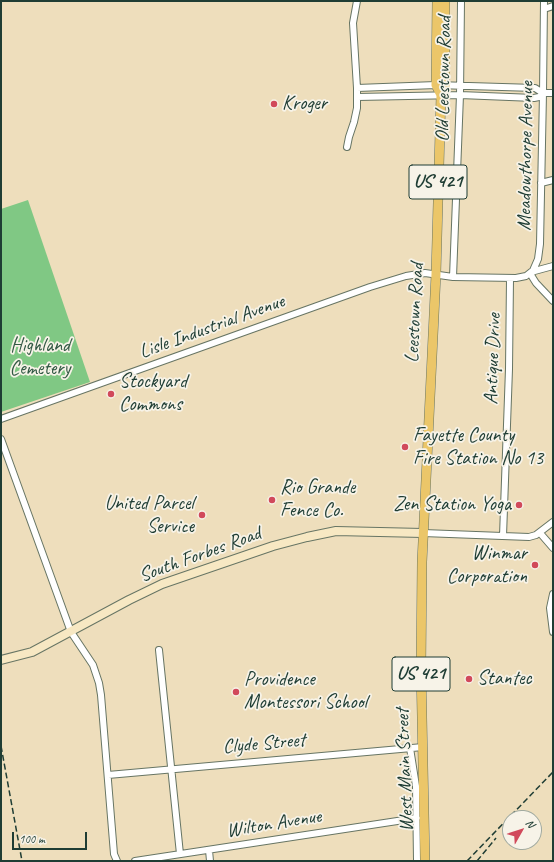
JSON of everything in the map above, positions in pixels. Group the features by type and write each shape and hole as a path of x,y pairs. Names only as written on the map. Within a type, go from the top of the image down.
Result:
{"main road":[{"name":"Leestown Road","path":"423,533 436,274 440,86 445,1"},
{"name":"Leestown Road","path":"435,3 440,86"},
{"name":"South Forbes Road","path":"1,660 32,652 162,584 306,537 336,531 423,533"},
{"name":"West Main Street","path":"423,533 421,664 423,746 421,816 425,861"}],"street":[{"path":"347,147 354,122 357,97 353,23 357,1"},
{"name":"Old Leestown Road","path":"453,277 460,95 461,1"},
{"name":"Meadowthorpe Avenue","path":"531,272 539,253 542,183 544,1"},
{"path":"544,9 553,6"},
{"path":"357,88 460,86 535,88 543,93 553,93"},
{"path":"357,97 460,95 534,98 539,97 543,93"},
{"path":"542,183 553,180"},
{"name":"Lisle Industrial Avenue","path":"1,419 372,286 420,273 453,277 510,279 521,277 531,272 553,266"},
{"path":"531,272 536,283 553,301"},
{"name":"Antique Drive","path":"503,536 509,369 510,279"},
{"path":"1,439 38,545 71,632 93,665 100,683 114,854 117,861"},
{"path":"423,533 529,536 540,533 553,522"},
{"path":"540,533 553,548"},
{"path":"553,594 550,608 553,632"},
{"path":"159,650 180,854"},
{"name":"Clyde Street","path":"108,775 423,746"},
{"path":"410,748 421,816 417,861"},
{"name":"Wilton Avenue","path":"135,861 421,816"},
{"path":"209,850 210,861"}],"green space":[{"name":"Highland Cemetery","path":"28,200 90,382 1,412 1,209"}],"railway":[{"path":"1,746 22,861"},
{"path":"467,861 553,772"},
{"path":"477,861 496,838"}],"place":[{"name":"Kroger","path":"274,104"},
{"name":"Stockyard Commons","path":"111,394"},
{"name":"Fayette County Fire Station No 13","path":"405,447"},
{"name":"Rio Grande Fence Co.","path":"272,500"},
{"name":"Zen Station Yoga","path":"519,505"},
{"name":"United Parcel Service","path":"202,515"},
{"name":"Winmar Corporation","path":"535,565"},
{"name":"Stantec","path":"469,679"},
{"name":"Providence Montessori School","path":"236,692"}]}
